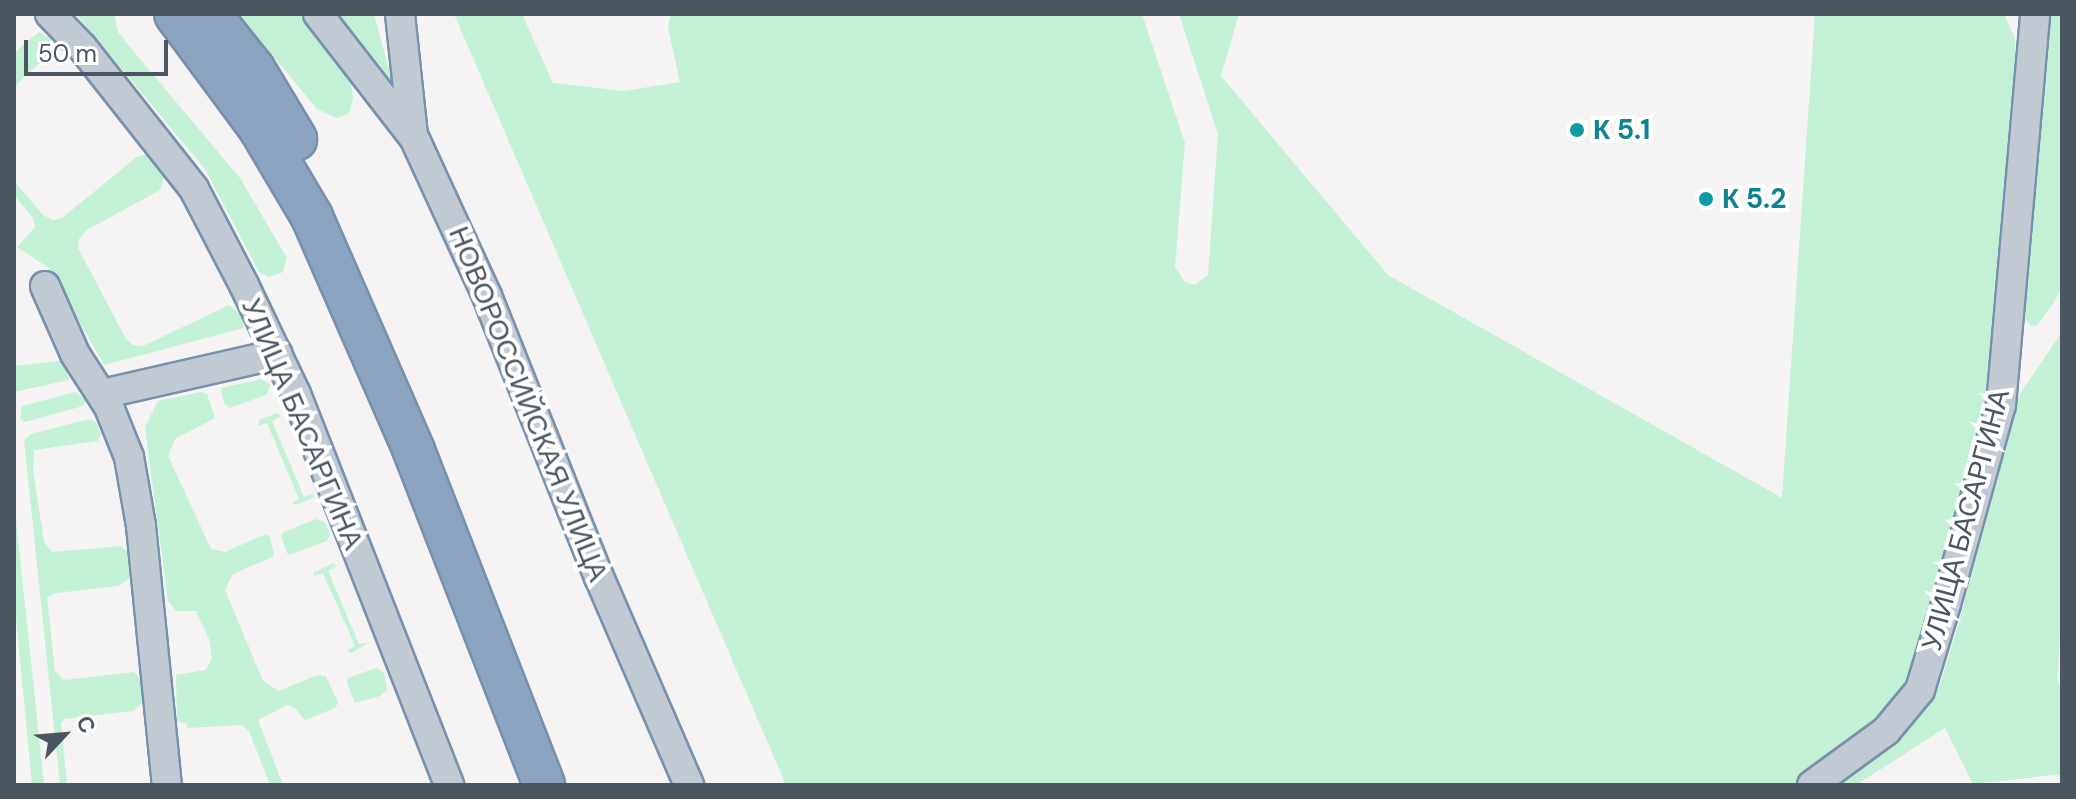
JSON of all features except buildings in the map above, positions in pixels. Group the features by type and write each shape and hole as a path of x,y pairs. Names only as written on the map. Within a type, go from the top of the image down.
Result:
{"highway":[{"path":"175,14 260,129 312,217 414,451 544,785"},
{"path":"210,14 254,69 321,180 404,364 573,785"}],"street":[{"name":"УЛИЦА БАСАРГИНА","path":"50,14 82,47 194,189 278,354 449,785"},
{"path":"318,14 413,135"},
{"name":"НОВОРОССИЙСКАЯ УЛИЦА","path":"400,14 413,135 487,296 599,577 689,785"},
{"name":"УЛИЦА БАСАРГИНА","path":"1812,785 1886,731 1920,690 1946,604 2001,405 2035,14"},
{"path":"45,286 75,354 102,394 129,457 141,526 167,785"},
{"path":"102,394 278,354"}],"green space":[{"path":"76,14 114,14 118,32 240,178 287,258 283,272 269,277 259,272 205,169"},
{"path":"238,14 301,16 351,84 353,99 349,113 337,118 317,109"},
{"path":"333,14 374,14 397,100"},
{"path":"454,14 522,14 553,83 624,91 680,82 668,28 671,14 1142,14 1185,143 1175,267 1185,282 1195,285 1208,275 1218,134 1179,14 1239,14 1221,76 1388,275 1782,498 1815,14 2004,14 2015,38 2015,59 1985,403 1938,624 1913,687 1813,785 786,785"},
{"path":"2048,14 2062,14 2062,287 2037,325 2031,327 2025,318"},
{"path":"39,32 51,39 50,53 14,87 14,53"},
{"path":"150,154 166,171 160,190 85,231 79,239 78,248 126,339 133,345 143,346 229,305 241,315 244,328 104,365 49,268 17,247 35,227 33,218 14,195 14,181 43,215 53,220 62,218 138,156"},
{"path":"2062,332 2062,604 2057,680 2062,689 2062,774 1973,784 1945,728 1856,785 1828,785 1909,727 1927,707 1940,684 1961,616 2009,410"},
{"path":"59,361 64,364 69,380 14,392 14,366"},
{"path":"262,379 271,385 266,395 230,408 224,404 221,388"},
{"path":"75,392 86,400 83,406 25,422 20,419 22,406"},
{"path":"201,392 207,394 215,418 175,439 168,456 211,549 225,552 266,534 270,537 274,556 233,574 225,590 263,681 279,691 317,675 326,676 338,703 335,708 305,720 295,708 287,705 258,720 283,785 270,785 249,731 242,725 187,728 187,724 177,721 176,675 206,670 212,659 209,639 196,611 176,611 168,601 145,427 158,401"},
{"path":"277,413 281,416 272,421 304,497 314,493 313,498 296,505 292,503 299,499 267,423 258,426 259,420"},
{"path":"90,419 96,422 101,434 98,441 34,450 33,470 44,542 52,552 121,546 128,553 130,578 119,586 56,593 47,597 55,671 64,680 134,672 141,680 143,698 133,711 64,719 61,723 67,785 60,785 24,440 31,434"},
{"path":"14,501 44,785 32,785 14,596"},
{"path":"316,519 325,522 330,535 327,541 288,555 281,536 284,532"},
{"path":"333,563 337,566 328,571 359,644 370,642 351,653 347,650 355,646 323,573 314,576 313,573"},
{"path":"376,668 384,673 387,690 380,696 355,703 348,678"}],"place":[{"name":"К 5.1","path":"1577,130"},
{"name":"К 5.2","path":"1706,199"}]}
